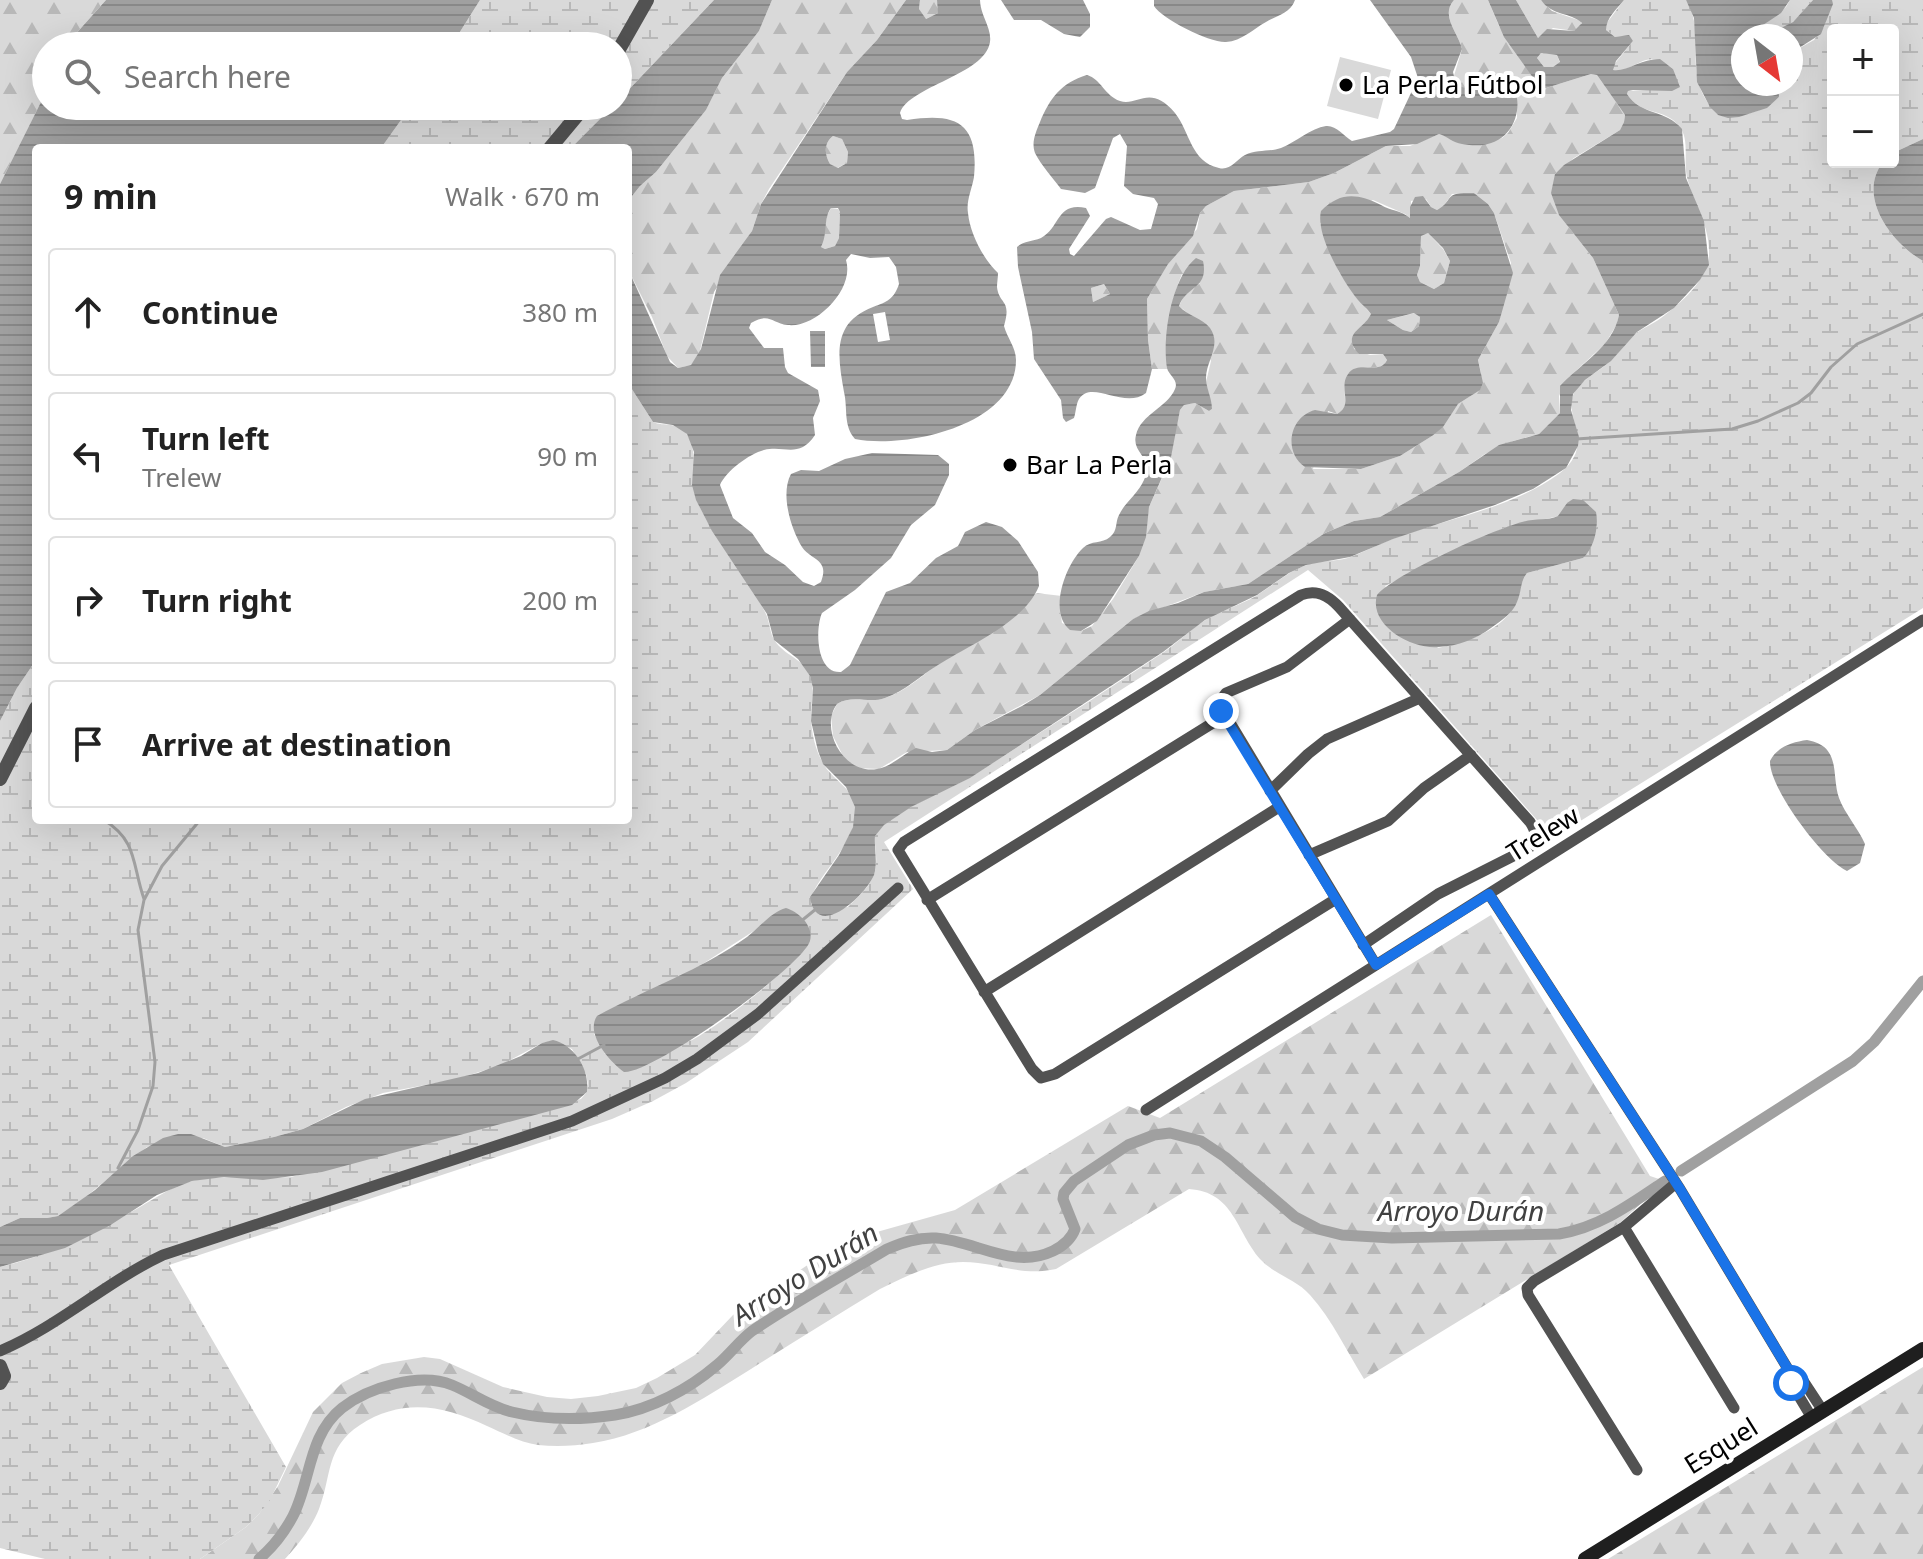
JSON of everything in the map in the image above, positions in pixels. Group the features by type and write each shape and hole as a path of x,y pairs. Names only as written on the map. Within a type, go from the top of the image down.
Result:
{"main road":[{"name":"Esquel","path":"1585,1559 1923,1349"}],"street":[{"path":"629,32 647,0"},
{"path":"553,144 573,120"},
{"path":"1336,899 1045,1078 1034,1073 899,854 899,846 1301,595 1321,593 1334,601 1535,831 1533,845 1438,894 1363,945"},
{"path":"1350,619 1282,671 1226,693 1220,701 1224,716 1376,965"},
{"name":"Trelew","path":"1146,1110 1923,620"},
{"path":"1270,791 1327,739 1420,698"},
{"path":"0,779 32,716"},
{"path":"927,900 1224,716"},
{"path":"1309,855 1388,821 1424,788 1471,755"},
{"path":"984,992 1279,807"},
{"path":"0,1351 71,1313 130,1272 163,1255 572,1121 665,1078 697,1059 758,1014 898,888"},
{"path":"1489,894 1676,1183 1788,1369 1791,1383 1818,1415"},
{"path":"1637,1470 1527,1292 1534,1281 1624,1227 1676,1183"},
{"path":"1624,1227 1734,1408"},
{"path":"0,1366 4,1376 0,1383"}],"green space":[{"path":"0,0 106,0 77,32 32,32 32,120 0,184"},
{"path":"480,0 714,0 632,86 632,32 460,32"},
{"path":"772,0 906,0 877,40 847,72 769,189 752,231 714,292 699,355 691,365 678,368 667,356 632,277 632,196 656,172 706,110 722,78 759,31"},
{"path":"920,0 937,0 938,13 923,18 919,9"},
{"path":"1454,0 1488,0 1499,26 1546,88 1591,74 1597,75 1625,115 1620,130 1574,158 1555,174 1567,225 1593,258 1619,315 1605,344 1568,378 1559,396 1560,413 1539,434 1513,441 1485,454 1380,517 1354,521 1325,533 1248,584 1204,592 1133,619 1040,695 975,730 947,750 907,752 879,769 856,768 845,760 833,736 831,716 837,704 849,700 879,700 899,692 1002,625 1036,593 1062,596 1062,623 1081,631 1092,626 1113,599 1139,556 1149,507 1167,467 1180,410 1184,405 1195,403 1209,411 1212,409 1206,382 1211,361 1191,316 1179,306 1184,296 1200,283 1182,274 1169,320 1168,369 1152,369 1148,340 1147,299 1168,263 1197,229 1200,213 1206,206 1234,191 1309,182 1334,173 1386,146 1410,146 1439,134 1474,145 1502,138 1508,133 1517,118 1517,100 1483,78 1463,88 1453,79 1462,49 1449,18","holes":["1474,193 1488,204 1511,263 1499,322 1478,360 1481,373 1472,395 1458,404 1432,436 1400,456 1361,469 1313,469 1328,411 1337,414 1344,410 1347,376 1351,371 1378,367 1387,360 1383,354 1370,355 1354,349 1352,338 1371,314 1339,272 1320,223 1373,200 1411,219 1411,201 1426,199 1437,210 1452,194"]},
{"path":"1516,0 1541,0 1552,11 1581,21 1581,27 1574,31 1553,28 1538,38"},
{"path":"1624,0 1686,0 1695,28 1699,85 1718,115 1735,116 1765,107 1779,96 1803,96 1803,46 1814,40 1824,27 1832,0 1923,0 1923,139 1899,150 1899,24 1827,24 1827,168 1880,168 1874,190 1881,218 1900,243 1923,261 1923,608 1553,838 1343,600 1308,570 884,842 913,889 748,1042 686,1083 612,1119 169,1265 286,1467 270,1500 246,1527 200,1559 45,1559 0,1548 0,1267 67,1244 192,1181 216,1177 291,1177 581,1099 587,1092 588,1084 572,1049 553,1041 542,1043 501,1065 457,1079 383,1093 346,1107 303,1129 274,1137 225,1147 203,1138 147,1147 58,1216 20,1218 0,1227 0,721 32,666 32,824 632,824 632,389 653,422 679,427 686,433 693,450 695,494 705,517 767,615 775,641 809,674 813,695 811,722 820,758 850,793 855,806 851,833 818,884 811,903 814,909 848,907 873,876 875,836 893,818 977,773 1141,668 1210,617 1256,596 1304,566 1348,558 1395,538 1522,495 1560,473 1571,461 1577,450 1572,407 1578,387 1612,360 1634,335 1685,298 1704,273 1709,254 1705,226 1686,174 1683,132 1673,120 1639,106 1627,94 1628,91 1647,90 1673,69 1663,62 1649,60 1613,71 1612,67 1633,41 1626,36 1615,37 1606,30 1606,24","holes":["1567,503 1597,526 1583,558 1527,573 1518,599 1502,621 1483,634 1438,648 1385,586 1504,528 1559,516","760,927 810,939 803,950 757,994 692,1040 605,1054 594,1034"]},
{"path":"1790,0 1813,0 1789,24 1764,24"},
{"path":"1541,53 1557,55 1560,63 1544,67 1537,58"},
{"path":"1340,57 1391,70 1378,119 1327,106"},
{"path":"401,120 599,120 575,144 384,144"},
{"path":"833,136 842,139 848,152 847,163 837,168 830,164 826,153"},
{"path":"831,208 840,212 839,238 835,246 825,249 821,247"},
{"path":"1428,233 1450,261 1444,283 1434,289 1420,282 1417,275 1421,235"},
{"path":"1104,284 1110,294 1093,302 1091,288"},
{"path":"1415,313 1420,317 1419,326 1411,332 1387,320"},
{"path":"1491,915 1650,1176 1665,1181 1621,1222 1364,1379 1310,1295 1260,1259 1225,1205 1216,1197 1189,1189 1056,1269 1031,1271 963,1262 941,1264 910,1275 880,1289 695,1403 656,1424 614,1438 572,1445 538,1445 440,1410 408,1408 376,1416 360,1425 341,1443 331,1463 316,1516 285,1559 200,1559 246,1527 259,1514 278,1486 313,1412 342,1383 361,1373 382,1364 424,1357 440,1359 503,1387 547,1397 571,1399 636,1388 695,1355 733,1315 818,1258 859,1237 955,1210 1128,1106 1160,1118"},
{"path":"1923,1367 1923,1559 1608,1559"}],"shaded area":[{"path":"106,0 480,0 460,32 77,32"},
{"path":"714,0 772,0 759,31 722,78 706,110 656,172 632,196 632,144 575,144 599,120 632,120 632,86"},
{"path":"906,0 920,0 919,9 926,19 938,13 937,0 980,0 990,37 985,53 962,72 917,95 900,113 902,119 907,120 951,120 961,125 973,144 975,159 968,204 969,221 978,246 998,273 998,293 1007,311 1004,326 1016,355 1011,383 998,402 978,417 954,428 901,440 855,439 847,422 840,342 850,322 889,299 899,284 896,267 889,257 870,258 851,254 846,260 845,283 821,313 799,324 788,325 762,318 751,323 749,328 764,348 783,348 788,373 818,390 820,401 813,418 815,435 797,449 764,450 752,455 733,469 720,485 733,518 752,533 765,552 803,582 814,586 821,582 823,568 802,547 794,531 787,501 791,474 801,470 819,471 845,459 872,453 938,455 949,464 949,475 935,505 911,525 891,558 855,590 822,613 818,639 822,658 833,671 841,672 850,665 886,592 910,583 936,558 958,546 965,532 986,522 1002,527 1018,541 1038,572 1039,586 1022,611 1009,622 899,691 879,700 849,700 837,704 832,714 833,737 845,757 865,769 882,768 916,748 932,752 947,750 975,730 1040,695 1133,619 1204,592 1248,584 1325,533 1354,521 1380,517 1499,445 1539,434 1560,413 1560,386 1603,346 1619,315 1593,258 1559,215 1551,193 1555,174 1564,165 1620,130 1625,115 1597,75 1591,74 1546,88 1539,86 1504,37 1488,0 1516,0 1538,38 1547,29 1574,31 1582,23 1550,9 1541,0 1624,0 1610,18 1606,30 1615,37 1629,35 1633,41 1616,61 1613,70 1660,59 1673,69 1680,87 1672,91 1633,90 1627,94 1639,106 1669,118 1682,129 1686,178 1704,221 1709,265 1700,280 1674,308 1637,332 1611,361 1585,380 1573,394 1571,410 1579,437 1578,446 1566,468 1533,489 1495,505 1393,539 1350,557 1306,565 1257,595 1205,620 1163,652 970,778 911,807 884,825 875,836 875,870 869,884 852,903 831,915 821,915 814,910 810,897 839,855 853,827 855,807 846,787 823,764 818,751 811,721 813,688 810,676 798,659 774,640 767,614 712,531 696,500 692,485 694,452 687,434 673,425 653,422 632,389 632,278 670,362 678,368 691,365 701,349 720,275 752,231 761,204 847,72 877,40","holes":["1541,53 1557,55 1560,62 1553,67 1544,67 1537,58","833,136 842,139 848,152 847,163 838,168 830,164 827,156 827,145","831,208 838,208 840,212 839,238 835,246 825,249 821,247"]},
{"path":"1001,0 1083,0 1090,14 1090,27 1080,37 1064,34 1041,20 1014,20"},
{"path":"1154,0 1295,0 1283,14 1242,37 1226,42 1209,39 1176,23 1154,6"},
{"path":"1370,0 1454,0 1449,18 1462,49 1453,72 1456,85 1468,89 1488,76 1496,74 1507,77 1514,86 1517,99 1511,127 1500,138 1484,145 1459,143 1439,134 1417,144 1386,146 1334,173 1309,182 1234,191 1206,206 1200,213 1193,236 1168,264 1147,299 1152,369 1146,393 1128,398 1092,392 1085,394 1078,401 1074,418 1066,422 1061,400 1034,359 1017,247 1041,238 1069,209 1086,208 1090,216 1069,249 1074,256 1111,217 1140,230 1151,229 1158,204 1154,198 1133,194 1124,186 1127,146 1120,134 1113,138 1095,188 1085,193 1061,189 1038,158 1034,145 1044,113 1058,92 1070,82 1087,75 1120,101 1158,99 1175,113 1202,160 1223,169 1245,155 1281,148 1326,126 1337,129 1352,141 1390,132 1418,78 1411,57","holes":["1104,284 1110,294 1093,302 1091,288"]},
{"path":"1686,0 1790,0 1781,13 1764,24 1731,24 1731,96 1779,97 1767,108 1739,117 1718,115 1710,107 1697,82 1694,18"},
{"path":"1813,0 1832,0 1833,4 1821,34 1803,45 1803,24 1789,24"},
{"path":"32,120 401,120 384,144 32,144 32,666 0,721 0,184"},
{"path":"1923,139 1923,261 1890,231 1876,204 1876,176 1880,168 1899,168 1899,150"},
{"path":"1474,193 1494,213 1513,273 1499,322 1478,360 1483,383 1480,390 1458,404 1443,427 1400,456 1361,469 1305,467 1298,461 1292,444 1299,420 1315,410 1337,414 1344,406 1344,385 1348,374 1357,368 1379,367 1387,360 1383,354 1359,354 1354,347 1355,332 1371,314 1338,270 1322,232 1321,211 1336,200 1350,196 1373,201 1410,218 1410,207 1415,197 1423,196 1437,210 1453,195","holes":["1428,233 1443,248 1450,261 1444,283 1434,289 1420,282 1417,275 1421,236","1414,313 1420,317 1419,326 1411,332 1387,320"]},
{"path":"1196,258 1203,261 1203,277 1179,306 1207,325 1213,334 1214,347 1206,378 1212,409 1209,411 1195,403 1184,405 1180,410 1171,457 1149,507 1146,537 1139,556 1097,621 1081,631 1070,630 1060,612 1060,601 1070,566 1083,548 1113,535 1119,515 1147,472 1135,441 1136,435 1148,416 1175,389 1175,381 1167,368 1167,325 1180,279"},
{"path":"810,331 825,331 825,367 811,367"},
{"path":"1573,499 1583,500 1596,512 1595,537 1587,554 1583,558 1527,573 1513,610 1485,632 1460,643 1428,647 1405,640 1379,616 1377,595 1403,576 1468,543 1508,527 1558,516"},
{"path":"1807,740 1826,748 1830,755 1839,798 1865,844 1860,863 1847,871 1825,853 1799,822 1772,773 1770,761 1777,752"},
{"path":"786,908 804,920 810,930 810,941 801,954 755,995 693,1039 640,1068 624,1072 600,1047 594,1031 597,1016 729,949"},
{"path":"553,1040 574,1053 586,1075 587,1092 572,1105 322,1172 263,1180 224,1177 192,1181 157,1195 109,1226 65,1248 0,1267 0,1227 20,1218 58,1216 95,1190 133,1156 163,1138 191,1134 225,1147 274,1137 303,1129 365,1099 478,1073"}],"pier":[{"path":"885,312 890,340 878,342 873,314"}],"waterway":[{"path":"1576,439 1732,429 1758,421 1798,403 1811,393 1831,367 1857,344 1923,314"},
{"path":"110,824 128,845 144,899"},
{"path":"118,1168 138,1130 153,1086 155,1062 138,930 144,900 162,866 197,824"},
{"path":"800,922 816,909"},
{"name":"Arroyo Durán","path":"1681,1171 1853,1061 1874,1042 1923,981"},
{"path":"576,1060 604,1045"},
{"name":"Arroyo Durán","path":"259,1559 278,1539 293,1516 323,1431 331,1419 353,1400 380,1388 425,1380 452,1385 504,1410 537,1417 590,1418 643,1408 694,1382 768,1320 899,1244 936,1238 1023,1257 1038,1256 1057,1249 1075,1229 1063,1199 1074,1181 1128,1145 1154,1135 1170,1133 1201,1141 1225,1157 1295,1217 1318,1229 1342,1235 1392,1238 1559,1234 1602,1220 1665,1181"}],"place":[{"name":"La Perla Fútbol","path":"1346,85"},
{"name":"Bar La Perla","path":"1010,465"}],"route":[{"path":"1221,711 1376,965 1489,894 1680,1189 1788,1369 1791,1383"}]}
